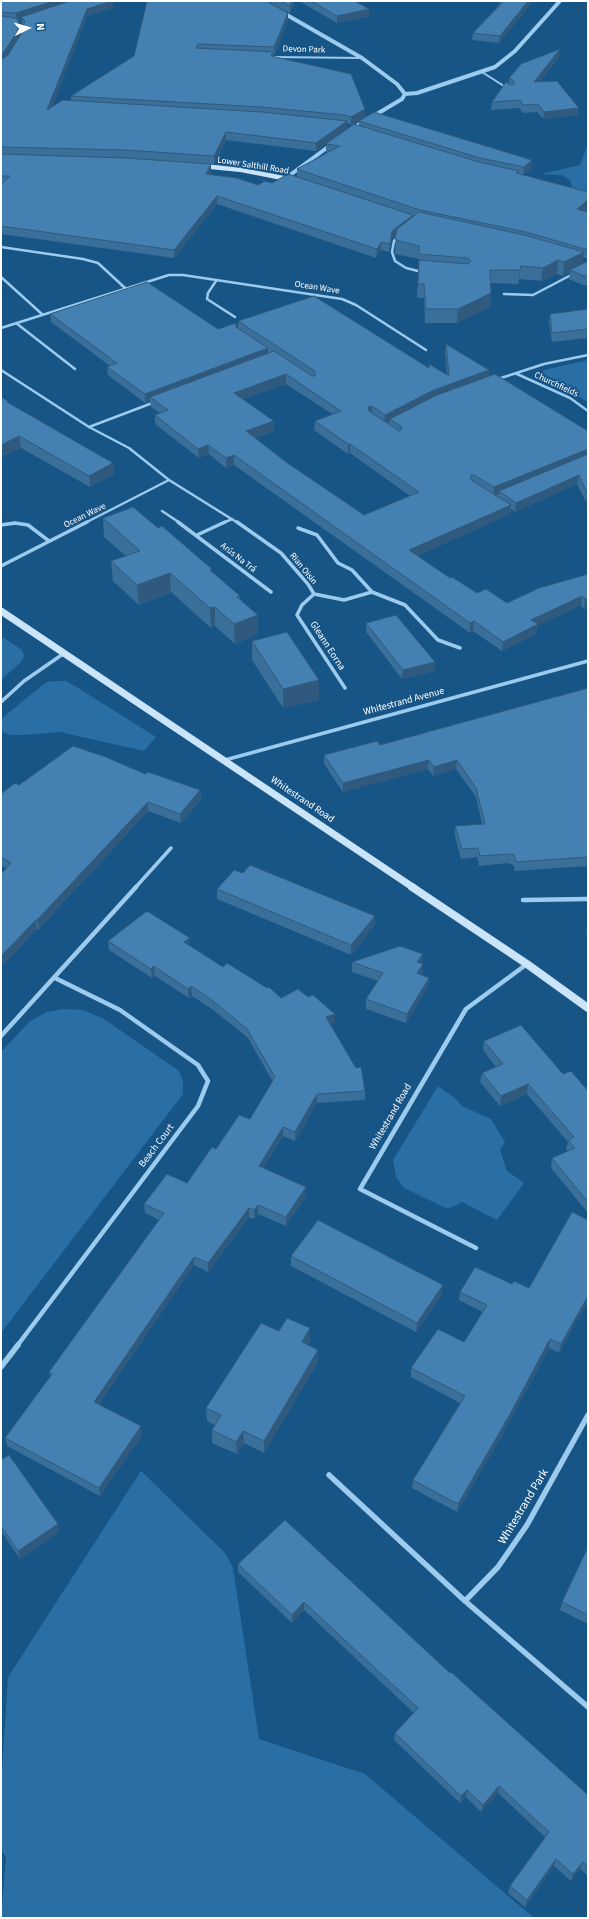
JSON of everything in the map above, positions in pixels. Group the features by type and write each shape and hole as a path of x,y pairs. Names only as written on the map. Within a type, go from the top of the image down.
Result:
{"main road":[{"name":"Lower Salthill Road","path":"196,166 242,170 286,178 300,183"},
{"name":"Whitestrand Road","path":"1,611 63,654 225,760 528,964 588,1008"}],"street":[{"path":"347,133 351,128 402,99 405,94 417,93 495,67 506,60 560,1"},
{"name":"Devon Park","path":"274,8 362,58 397,84 405,94"},
{"name":"Devon Park","path":"269,56 339,59 362,58"},
{"path":"482,72 511,90"},
{"path":"351,128 358,131"},
{"path":"286,178 335,142"},
{"path":"402,233 394,241 392,252 395,261 406,268 428,273"},
{"path":"1,247 84,259 98,263 125,288"},
{"path":"504,294 533,295 574,274"},
{"name":"Ocean Wave","path":"1,328 169,275 342,299 356,305 426,350"},
{"path":"1,277 43,315"},
{"path":"216,281 208,293 207,299 235,317"},
{"path":"16,323 75,369"},
{"name":"Churchfields","path":"496,380 544,364 588,355"},
{"path":"1,370 89,427 129,448 169,480 232,519"},
{"name":"Churchfields","path":"517,374 570,398 588,411"},
{"path":"89,427 162,399"},
{"name":"Ocean Wave","path":"1,566 169,480"},
{"name":"Arús Na Trá","path":"162,510 271,592"},
{"path":"197,535 232,519"},
{"name":"Rian Oisin","path":"232,519 281,553 308,584 314,594 344,600 372,592"},
{"path":"1,525 15,523 28,525 49,541"},
{"path":"298,528 317,535 338,564 352,570 372,592 405,605 438,640 460,648"},
{"name":"Gleann Eorna","path":"314,594 302,605 297,615 345,688"},
{"path":"1,702 24,681 63,654"},
{"name":"Whitestrand Avenue","path":"225,760 242,754 588,662"},
{"path":"1,1036 171,848"},
{"path":"523,900 588,899"},
{"name":"Whitestrand Road","path":"476,1248 360,1189 466,1009 528,964"},
{"name":"Beach Court","path":"1,1367 198,1106 208,1081 198,1065 120,1010 55,978"},
{"name":"Whitestrand Park","path":"465,1601 498,1567 527,1526 588,1415"},
{"path":"329,1475 465,1601 588,1707"}],"shaded area":[{"path":"588,144 588,199 570,191 572,186 570,180 561,175 541,174 580,165"},
{"path":"588,360 588,402 539,376 543,371 548,369"},
{"path":"1,636 22,650 24,656 22,661 1,680"},
{"path":"66,681 75,686 156,737 144,751 60,732 10,735 1,731 1,719 47,682"},
{"path":"63,1009 83,1010 104,1019 179,1071 183,1081 183,1094 1,1333 1,1052 30,1021 47,1012"},
{"path":"438,1086 456,1099 462,1106 491,1119 505,1142 500,1150 507,1171 524,1183 497,1220 462,1202 448,1209 404,1188 396,1177 393,1160"},
{"path":"141,1471 225,1553 233,1568 259,1739 365,1774 534,1918 1,1918 6,1857 1,1849 1,1786 8,1677"}],"building":[{"path":"1,1 54,1 16,13 1,12"},
{"path":"70,1 112,1 87,9 47,110 63,100 262,112 347,121 316,143 226,132 214,156 126,150 1,147 1,60 8,55 21,34 25,21 21,17"},
{"path":"147,1 266,1 288,13 274,47 198,44 196,48 273,52 271,56 351,74 365,109 351,117 345,115 262,107 71,96 134,56"},
{"path":"280,1 292,1 290,6"},
{"path":"311,1 355,1 369,9 337,16"},
{"path":"504,1 528,1 500,36 473,33"},
{"path":"1,16 15,18 19,21 17,32 4,52 1,54"},
{"path":"560,49 534,82 557,81 579,108 544,112 538,104 523,105 520,100 492,102 506,82 511,85 514,84 514,81 509,78 521,64"},
{"path":"374,112 532,160 524,167 480,158 359,121"},
{"path":"354,124 479,162 519,171 516,173 588,192 588,200 577,209 588,212 588,250 526,232 420,210 297,169 340,146 326,144"},
{"path":"1,154 125,158 211,164 206,174 237,178 258,185 265,181 272,183 288,174 413,215 392,231 390,244 381,242 377,249 217,196 174,250 1,226 1,185 10,176 1,176"},
{"path":"419,212 524,235 584,252 564,262 558,260 543,268 521,266 520,270 490,270 491,293 458,309 426,309 424,284 418,284 419,260 468,264 471,261 468,258 419,254 419,246 396,240 397,229"},
{"path":"588,261 588,276 584,276 570,270"},
{"path":"147,282 218,329 236,323 236,327 268,348 145,394 107,367 117,363 50,314"},
{"path":"314,296 429,368 429,364 449,376 446,344 489,370 434,390 385,415 372,406 368,407 369,411 399,431 402,427 390,419 437,395 495,374 588,431 588,449 494,487 474,475 471,475 471,480 511,505 409,550 450,578 452,577 477,593 486,589 507,603 539,588 588,574 588,598 585,599 582,596 531,620 538,624 503,642 474,621 470,623 234,455 226,458 208,445 198,449 155,415 168,410 150,397 274,351 312,376 315,376 315,371 238,321","holes":["286,374 341,411 315,421 419,492 364,515 286,462 246,431 274,421 234,393"]},
{"path":"588,309 588,329 552,333 550,314"},
{"path":"1,397 8,401 7,402 113,463 89,476 19,436 1,445"},
{"path":"588,454 587,493 579,475 516,503 499,491"},
{"path":"133,507 158,528 162,526 212,569 210,570 240,596 237,597 258,615 234,624 215,607 210,608 170,573 137,585 111,561 140,551 103,518"},
{"path":"396,615 435,662 403,670 366,623"},
{"path":"287,632 319,680 283,689 252,641"},
{"path":"588,688 588,857 516,862 514,855 480,856 478,848 462,849 455,826 485,824 476,788 457,760 434,767 429,760 343,783 324,755 377,741 380,745"},
{"path":"73,746 106,757 145,774 148,772 200,790 180,814 148,802 1,956 1,874 11,863 1,857 1,794 15,783 19,785"},
{"path":"250,865 375,916 351,945 217,889 234,870 243,873"},
{"path":"147,911 190,938 184,942 223,967 227,963 267,988 269,987 281,998 298,989 308,997 313,995 335,1014 326,1017 356,1068 361,1067 365,1091 317,1094 295,1132 283,1127 259,1166 306,1187 286,1217 258,1205 254,1210 249,1208 208,1263 194,1257 94,1402 141,1426 99,1488 5,1438 52,1374 49,1372 164,1213 144,1204 167,1174 187,1183 212,1147 216,1149 239,1115 250,1119 275,1077 247,1029 212,1000 191,986 188,989 154,966 151,969 108,941"},
{"path":"400,946 423,954 417,962 423,964 417,973 429,978 407,1014 366,999 383,973 352,962"},
{"path":"521,1025 563,1074 571,1071 588,1091 588,1202 552,1158 575,1148 568,1140 574,1137 528,1084 501,1096 482,1073 503,1064 484,1041"},
{"path":"572,1212 588,1220 588,1296 561,1344 550,1339 509,1416 458,1504 413,1480 465,1396 411,1368 438,1329 464,1342 487,1305 460,1292 475,1267 512,1284 514,1281 529,1288"},
{"path":"318,1220 443,1285 417,1323 291,1256"},
{"path":"287,1318 310,1328 302,1342 318,1350 264,1441 243,1431 236,1442 212,1430 221,1415 206,1408 261,1323 279,1331"},
{"path":"9,1455 58,1524 18,1551 1,1526 1,1460"},
{"path":"285,1520 450,1673 451,1672 588,1795 588,1867 583,1862 573,1874 556,1859 527,1900 510,1886 549,1832 499,1786 483,1805 467,1790 461,1796 395,1733 418,1708 304,1602 292,1615 238,1564"},
{"path":"588,1547 588,1615 562,1602"}]}
